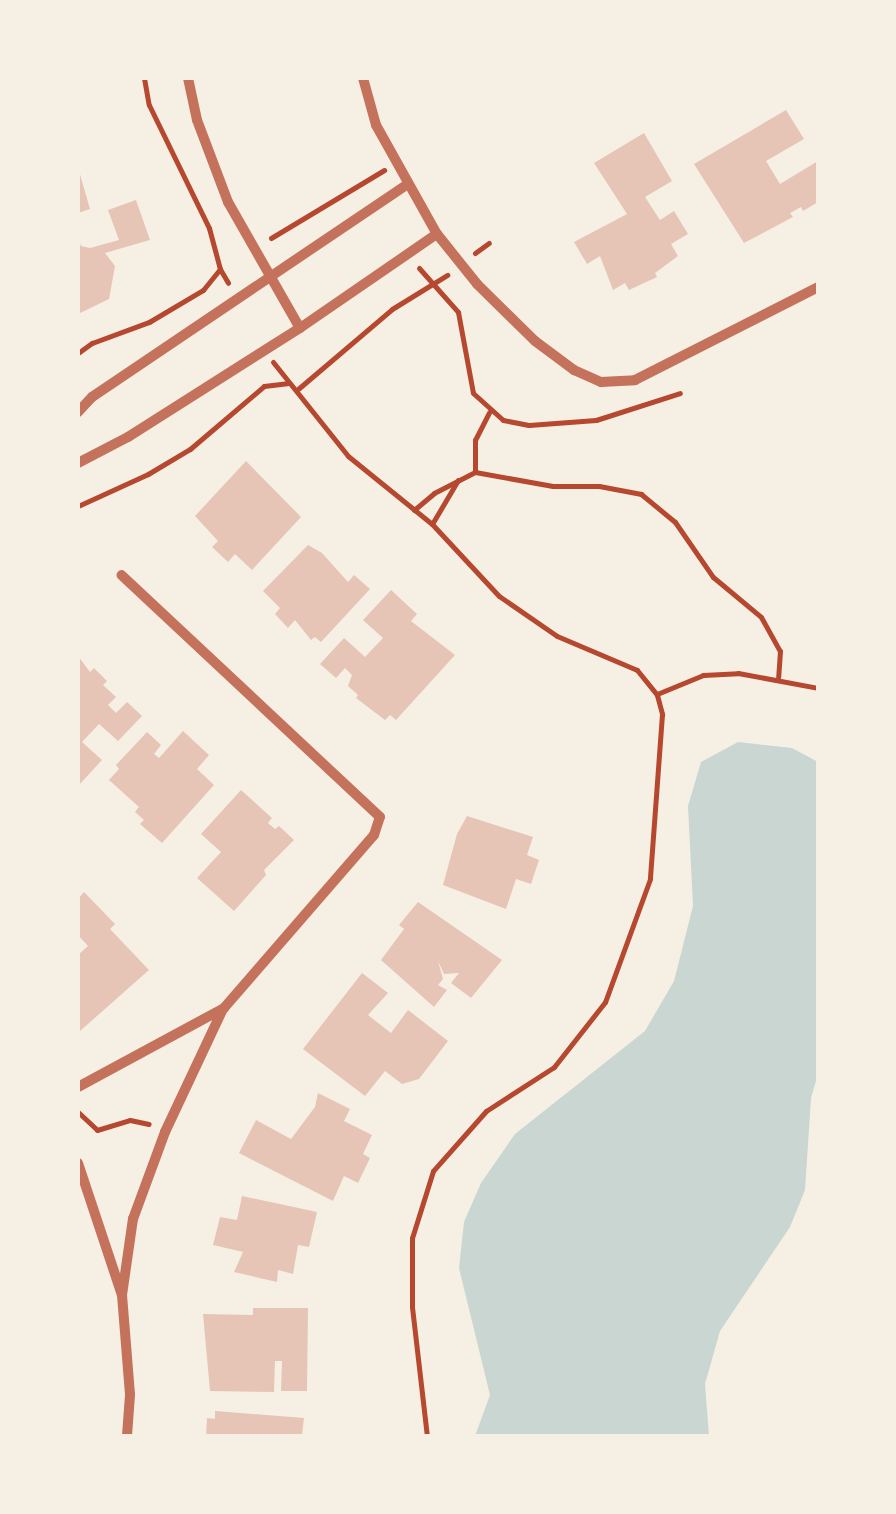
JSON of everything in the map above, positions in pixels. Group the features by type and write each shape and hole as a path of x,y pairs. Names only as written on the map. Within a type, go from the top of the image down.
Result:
{"street":[{"path":"188,78 203,137 228,202 300,328"},
{"path":"363,78 376,125 406,185 437,234 535,341 574,370 600,382 635,380 818,288"},
{"path":"78,412 92,397 406,185"},
{"path":"78,463 128,437 266,350 437,234"},
{"path":"120,575 380,817 374,835 224,1008 165,1132 134,1219 122,1295 130,1395 127,1436"},
{"path":"78,1087 224,1008"},
{"path":"78,1163 122,1295"}],"path":[{"path":"144,78 149,105 209,228 220,269 236,298"},
{"path":"252,248 364,185 367,177 396,165"},
{"path":"298,390 392,309 433,287 489,243"},
{"path":"408,254 458,312 473,393 489,412 529,425 596,420 680,393"},
{"path":"78,353 162,314 202,290 220,269"},
{"path":"266,350 287,384 298,390 348,456 432,524 525,616 557,636 638,670 657,694 662,735 656,764 650,879 604,1002 554,1067 486,1111 433,1171 412,1238 412,1307 427,1436"},
{"path":"78,506 148,474 190,449 264,386 287,384"},
{"path":"475,472 475,440 489,412"},
{"path":"414,510 475,472 553,486 616,488 642,494 659,504 714,576 750,605 774,635 780,651 778,678"},
{"path":"432,524 460,478"},
{"path":"657,694 703,675 738,672 818,688"},
{"path":"78,1112 97,1130 130,1120 165,1132"}],"shaded area":[{"path":"738,742 792,748 818,762 818,1074 811,1098 805,1190 790,1227 720,1331 705,1384 709,1436 475,1436 490,1395 459,1268 464,1222 481,1183 515,1134 645,1031 674,981 693,906 688,806 701,762"}],"building":[{"path":"786,110 804,139 766,161 780,184 818,161 818,202 790,213 793,217 744,243 694,164"},
{"path":"644,133 672,181 645,197 660,220 674,211 688,234 671,244 678,256 655,273 657,277 629,290 625,283 613,290 600,256 587,264 574,242 627,214 594,163"},
{"path":"78,171 90,209 78,213"},
{"path":"136,200 150,240 105,253 115,266 109,299 78,314 78,238 81,246 90,248 119,240 108,210"},
{"path":"246,461 301,517 252,570 235,554 228,562 212,547 218,541 195,516"},
{"path":"308,545 322,553 348,582 354,575 370,589 321,642 315,637 311,640 295,620 288,628 275,614 280,608 263,591"},
{"path":"391,590 417,614 411,621 455,655 396,720 390,715 385,720 356,698 358,695 348,686 352,675 345,668 336,678 320,664 344,638 365,657 383,638 363,620"},
{"path":"78,656 90,672 94,668 107,681 103,685 116,697 108,705 116,713 127,702 142,716 118,741 99,724 82,742 102,760 78,786"},
{"path":"183,731 209,755 197,769 214,785 162,843 140,824 144,820 135,812 139,807 109,780 119,769 116,765 147,732 161,745 154,754 159,758"},
{"path":"241,790 272,818 268,823 275,829 279,826 294,840 264,870 266,875 234,911 197,878 221,852 201,834"},
{"path":"467,816 533,837 527,855 539,860 531,884 516,879 506,909 443,885 457,834"},
{"path":"84,892 115,924 110,929 149,970 80,1031 78,955 88,946 78,935 78,899"},
{"path":"418,902 502,960 471,998 451,983 459,973 444,974 438,961 443,979 438,985 447,990 434,1007 381,960 404,929 399,925"},
{"path":"362,973 388,993 368,1015 391,1033 408,1010 448,1041 419,1079 402,1084 385,1071 365,1096 303,1049"},
{"path":"318,1093 350,1109 344,1121 372,1135 363,1154 370,1158 358,1183 344,1176 333,1201 239,1153 256,1120 291,1139 315,1107"},
{"path":"242,1196 317,1212 309,1247 298,1245 293,1274 278,1270 277,1282 234,1272 243,1252 213,1245 220,1217 237,1220"},
{"path":"253,1308 308,1308 307,1391 281,1391 282,1361 275,1361 274,1392 210,1391 203,1314 253,1315"},
{"path":"215,1411 304,1418 302,1436 206,1436 207,1418 215,1419"}]}
